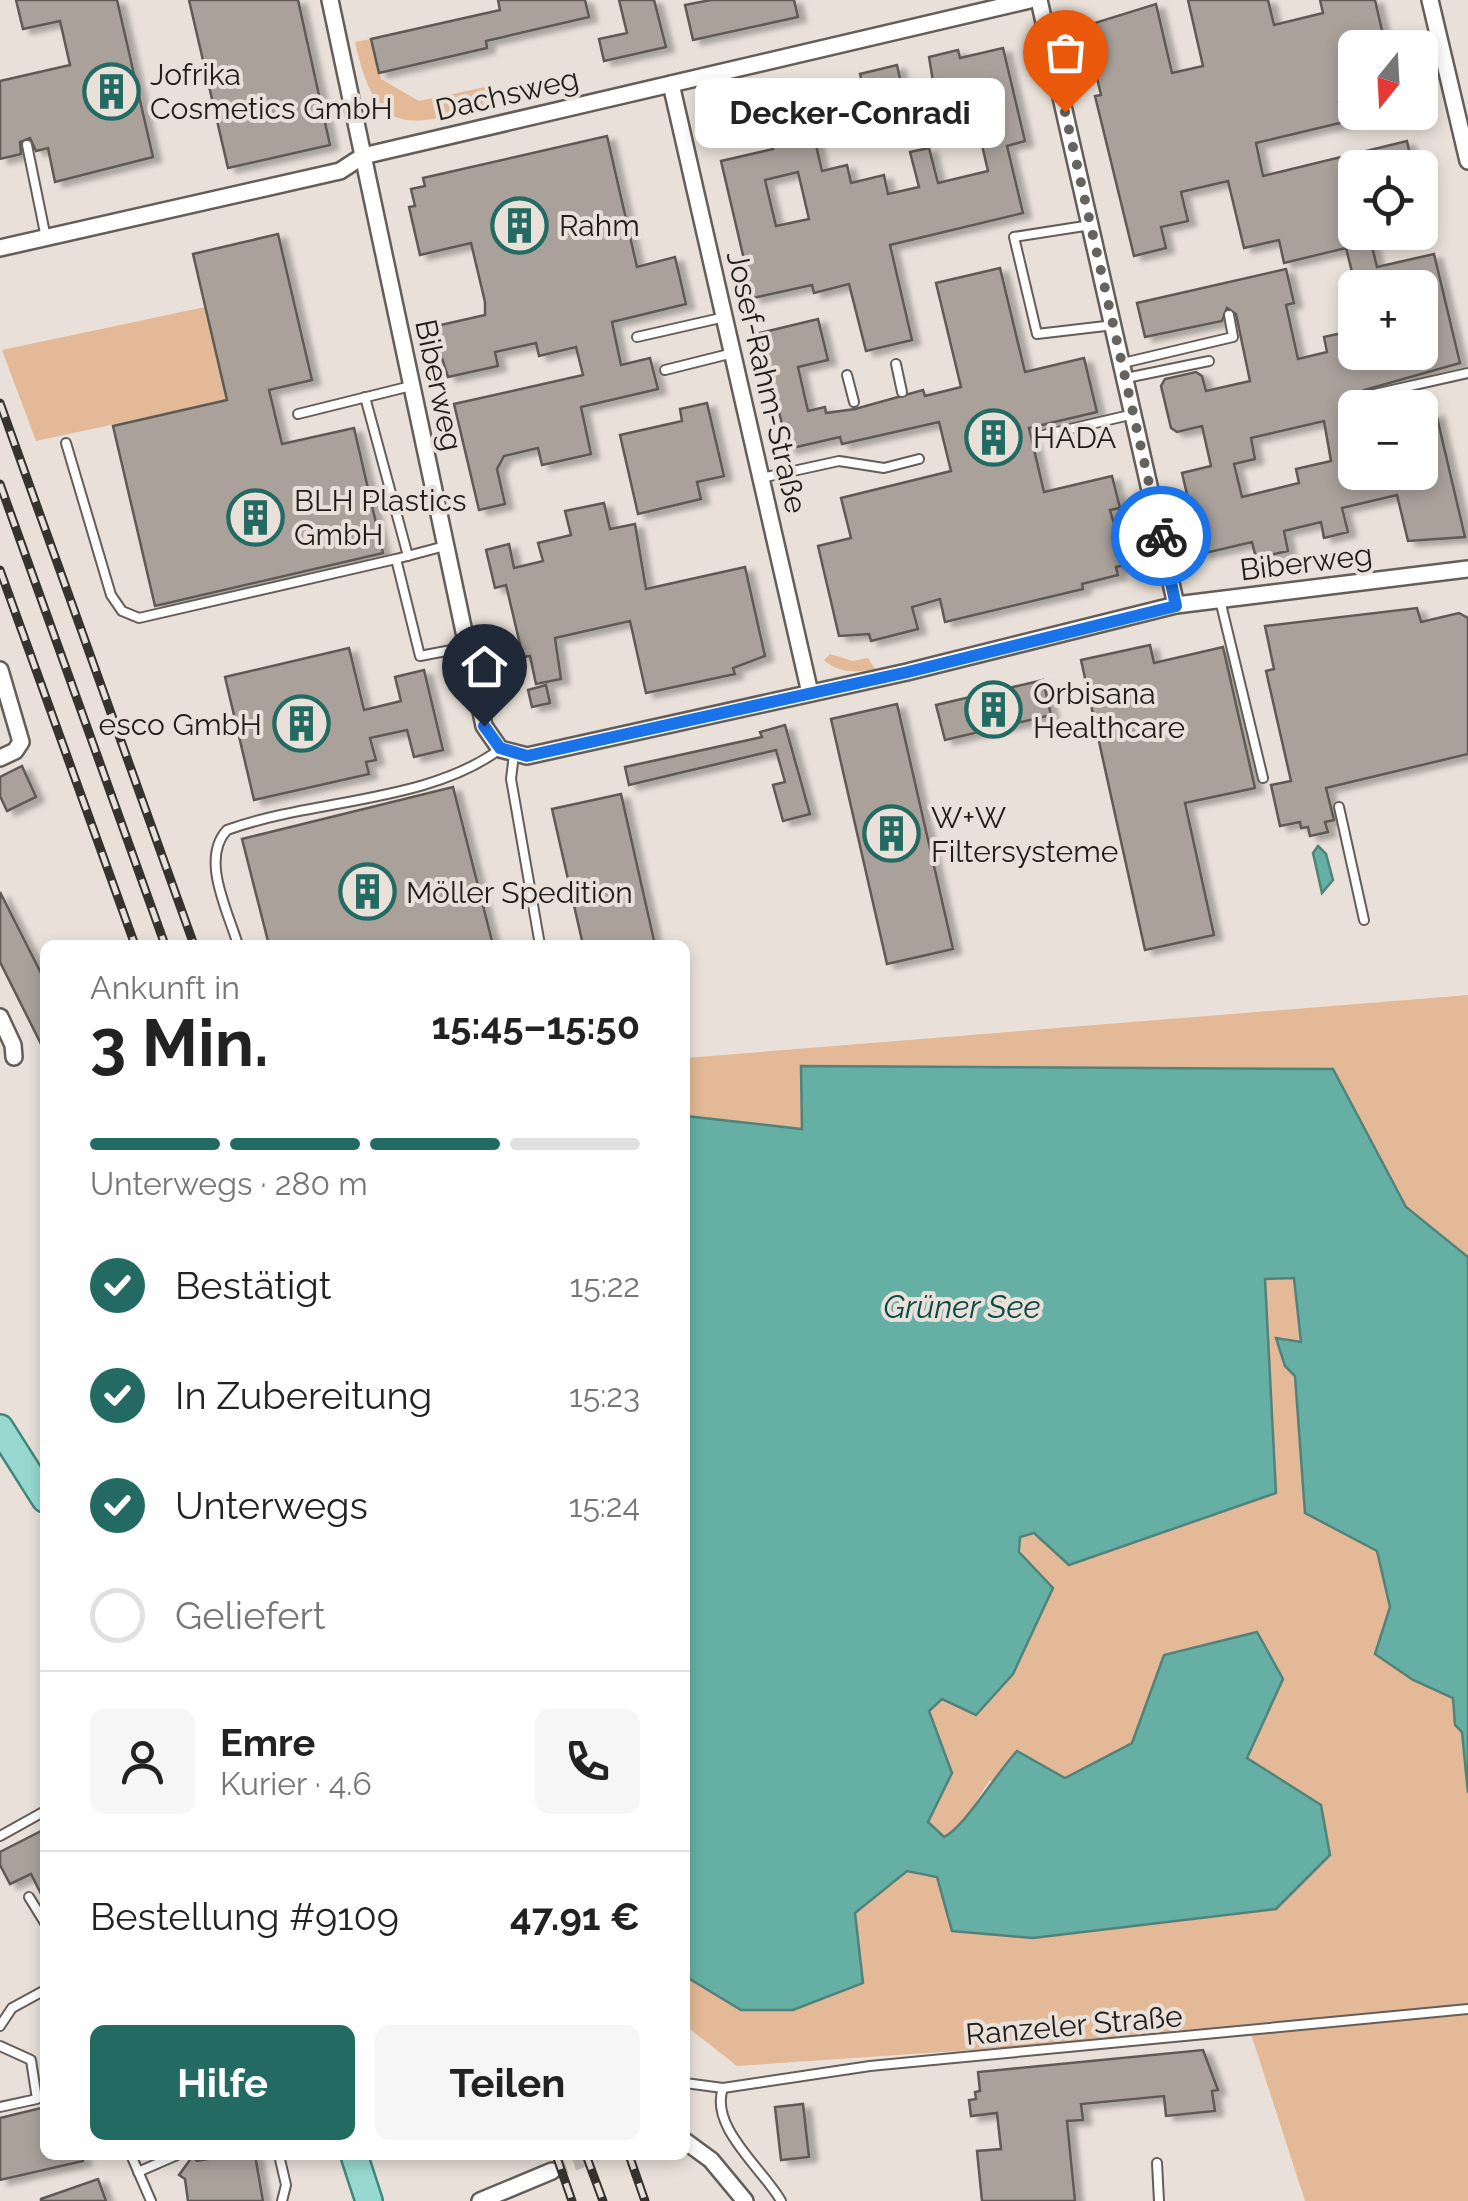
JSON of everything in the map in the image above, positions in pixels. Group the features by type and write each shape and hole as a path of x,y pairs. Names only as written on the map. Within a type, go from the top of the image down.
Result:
{"main road":[{"path":"0,1428 40,1490"},
{"path":"356,2160 368,2201 396,2201"}],"street":[{"name":"Biberweg","path":"330,0 484,726 507,751 527,756 1176,606 1468,570"},
{"name":"Dachsweg","path":"0,248 340,171 362,156 1030,0"},
{"path":"1039,0 1176,606"},
{"path":"1430,0 1468,161"},
{"name":"Josef-Rahm-Straße","path":"670,84 810,693"},
{"path":"0,670 22,742 20,748 0,758"},
{"path":"0,1017 13,1045 10,1060"},
{"path":"690,2146 710,2160 746,2201"},
{"path":"480,2201 552,2172"}],"lane":[{"path":"27,145 46,238"},
{"path":"1091,225 1014,237 1037,334 1114,325"},
{"path":"1124,370 1233,337 1228,315"},
{"path":"637,337 724,318"},
{"path":"665,370 733,353"},
{"path":"1124,370 1209,361"},
{"path":"896,364 902,392"},
{"path":"1392,390 1468,373"},
{"path":"847,375 854,402"},
{"path":"298,414 412,386"},
{"path":"366,397 408,556"},
{"path":"1040,436 1134,414"},
{"path":"66,443 111,595 122,611 139,618 446,546"},
{"path":"761,478 839,461 884,468 919,459"},
{"path":"396,559 420,656 467,647"},
{"path":"1220,600 1263,778"},
{"path":"237,940 214,862 217,841 227,830 464,772 507,751 539,940"},
{"path":"1339,807 1364,920"},
{"path":"0,1836 40,1814"},
{"path":"28,1897 40,1916"},
{"path":"0,2026 12,2008 40,1993"},
{"name":"Ranzeler Straße","path":"690,2084 722,2088 870,2066 1468,2009"},
{"path":"0,2046 32,2060 40,2058"},
{"path":"0,2108 36,2099 32,2060"},
{"path":"722,2088 718,2101 722,2118 781,2201"},
{"path":"132,2160 150,2201"},
{"path":"138,2172 166,2160"},
{"path":"281,2160 286,2185 282,2201"},
{"path":"1157,2163 1159,2201"}],"shaded area":[{"path":"371,39 381,79 419,101 490,86 495,105 419,120 401,119 387,112 374,97 355,42"},
{"path":"205,307 227,400 36,441 2,350"},
{"path":"830,654 853,661 868,658 875,669 841,670 824,660"},
{"path":"1468,995 1468,1257 1406,1207 1333,1070 802,1066 802,1129 690,1117 690,1058"},
{"path":"1294,1278 1301,1343 1276,1339 1285,1366 1295,1376 1305,1513 1377,1551 1413,1680 1453,1698 1455,1725 1462,1732 1468,1793 1468,2201 1305,2201 1250,2031 737,2066 690,2029 690,1979 741,2010 793,2010 855,1913 907,1871 937,1877 1321,1805 1247,1758 1283,1679 1164,1655 1132,1743 1065,1778 989,1781 958,1831 944,1837 927,1822 952,1773 929,1711 942,1699 976,1714 1013,1674 1026,1638 1020,1537 1275,1493 1265,1279"}],"water":[{"path":"1318,846 1326,854 1333,880 1322,893 1313,853"},
{"name":"Grüner See","path":"801,1066 1333,1069 1406,1207 1468,1257 1468,1793 1462,1732 1455,1725 1453,1698 1413,1680 1375,1654 1390,1607 1377,1551 1305,1513 1295,1376 1285,1366 1276,1338 1301,1342 1294,1278 1265,1279 1276,1493 1069,1565 1034,1533 1020,1537 1019,1552 1053,1588 1013,1674 976,1715 942,1699 929,1711 952,1773 928,1822 944,1837 952,1832 1017,1751 1065,1778 1132,1743 1164,1655 1257,1632 1283,1679 1247,1758 1321,1805 1330,1855 1276,1909 1033,1938 952,1931 937,1877 907,1871 855,1913 863,1983 793,2010 741,2010 690,1979 690,1117 802,1129"}],"building":[{"path":"16,0 117,0 153,157 55,182 48,148 36,151 30,138 20,142 21,154 0,159 0,81 70,65 60,21 23,29"},
{"path":"189,0 298,0 330,145 228,168"},
{"path":"498,0 585,0 589,17 486,41 487,48 379,73 371,39 500,10"},
{"path":"619,0 654,0 666,47 604,61 599,39 627,33"},
{"path":"711,0 794,0 798,17 693,40 685,5"},
{"path":"1188,0 1268,0 1274,25 1323,13 1320,0 1375,0 1382,30 1338,30 1338,123 1256,143 1263,176 1338,158 1338,250 1284,263 1279,240 1244,248 1228,181 1181,192 1188,221 1161,227 1166,248 1134,256 1095,96 1101,95 1085,26 1156,4 1172,73 1203,66"},
{"path":"1003,48 1025,141 1007,146 1023,213 890,245 912,340 866,351 849,284 814,293 812,285 753,298 721,161 773,149 764,108 805,98 822,171 847,165 851,183 884,175 888,194 919,187 910,152 929,148 938,183 988,171 977,124 959,128 953,102 937,106 929,57 958,50 960,58","holes":["798,172 809,219 776,226 765,180"]},
{"path":"897,65 909,120 873,128 860,74"},
{"path":"607,136 637,267 675,257 686,304 612,322 621,365 650,358 658,389 581,407 591,454 542,465 538,448 504,456 497,469 505,504 479,510 454,404 583,375 576,347 539,356 536,343 495,352 498,366 448,377 432,327 485,315 485,302 471,243 420,255 409,207 415,206 411,189 425,186 423,178"},
{"path":"1407,141 1409,150 1370,150"},
{"path":"278,234 312,380 269,390 282,444 354,428 383,553 155,606 113,426 227,400 193,254"},
{"path":"1346,250 1373,250 1377,267 1434,254 1438,270 1352,270"},
{"path":"1000,268 1025,372 1084,358 1097,412 1029,428 1044,492 1112,476 1120,508 1110,510 1126,565 1116,567 1118,575 1082,584 1083,589 945,622 940,599 912,607 918,629 871,641 869,634 839,636 818,546 851,538 841,498 951,471 939,422 842,444 840,437 788,449 760,333 818,319 828,360 798,367 808,411 825,407 826,413 855,409 923,390 925,396 961,387 936,283"},
{"path":"1286,269 1294,303 1286,305 1298,359 1327,352 1324,337 1338,334 1338,370 1435,370 1364,390 1338,390 1338,490 1438,490 1438,422 1465,537 1408,541 1397,495 1342,508 1348,532 1324,538 1321,522 1284,531 1288,551 1256,558 1252,542 1201,554 1182,473 1211,466 1202,426 1177,432 1171,428 1161,386 1165,379 1196,372 1202,376 1206,391 1250,381 1236,314 1227,308 1222,321 1145,337 1137,303","holes":["1324,421 1331,461 1296,469 1299,483 1242,497 1234,464 1255,459 1251,438"]},
{"path":"1438,271 1460,363 1438,369"},
{"path":"707,403 724,476 697,482 701,499 638,514 620,435 682,421 680,409"},
{"path":"604,503 610,529 635,524 646,589 745,567 765,656 733,668 735,674 646,693 630,621 555,638 561,679 536,684 530,656 523,657 506,585 495,588 486,550 509,544 514,568 543,561 538,543 571,535 565,511"},
{"path":"1417,608 1421,622 1459,613 1468,618 1468,754 1326,788 1334,820 1325,822 1328,832 1310,836 1308,827 1301,828 1300,822 1280,826 1271,785 1291,781 1266,671 1274,669 1265,626"},
{"path":"1150,645 1154,663 1223,647 1255,788 1185,803 1214,935 1145,950 1081,660"},
{"name":"esco GmbH","path":"349,648 364,710 401,701 395,677 424,670 443,750 414,757 407,730 370,738 376,760 366,762 369,774 254,800 225,677"},
{"name":"Orbisana Healthcare","path":"1043,680 1051,715 945,740 936,705"},
{"path":"546,685 550,703 532,707 528,690"},
{"name":"W+W Filtersysteme","path":"897,704 953,949 887,964 831,719"},
{"path":"785,725 810,814 783,821 773,785 785,782 776,750 629,785 625,767 762,737 760,732"},
{"path":"22,766 36,797 7,811 0,796 0,777"},
{"name":"Möller Spedition","path":"453,787 492,940 268,940 242,839"},
{"path":"621,794 654,940 582,940 552,809"},
{"path":"0,892 40,971 40,1042 0,962"},
{"path":"40,1832 40,1892 31,1874 10,1884 0,1865 0,1852"},
{"path":"1203,2050 1218,2090 1212,2091 1215,2111 1166,2116 1164,2096 1081,2104 1083,2120 1067,2121 1075,2201 982,2201 977,2151 1001,2149 997,2113 971,2116 969,2100 976,2099 975,2092 980,2091 978,2072"},
{"path":"803,2104 809,2157 781,2160 775,2107"},
{"path":"40,2108 40,2160 83,2161 0,2180 0,2118"},
{"path":"190,2160 256,2160 263,2201 188,2201 185,2179 179,2175"},
{"path":"98,2179 106,2201 41,2201 41,2199"}],"tunnel":[{"path":"552,2171 582,2160"}],"railway":[{"path":"0,403 192,940"},
{"path":"0,484 163,940"},
{"path":"0,570 133,940"},
{"path":"558,2160 572,2201"},
{"path":"588,2160 603,2201"},
{"path":"631,2160 645,2201"}],"way so far":[{"path":"1065,112 1161,536"}],"place":[{"name":"Jofrika Cosmetics GmbH","path":"111,91"},
{"name":"Decker-Conradi","path":"1065,112"},
{"name":"Rahm","path":"520,225"},
{"name":"HADA","path":"994,437"},
{"name":"BLH Plastics GmbH","path":"255,517"},
{"name":"Orbisana Healthcare","path":"994,710"},
{"name":"esco GmbH","path":"301,724"},
{"name":"W+W Filtersysteme","path":"892,834"},
{"name":"Möller Spedition","path":"367,892"}],"route":[{"path":"484,726 500,748 527,756 908,672 1176,606 1161,536"}]}
